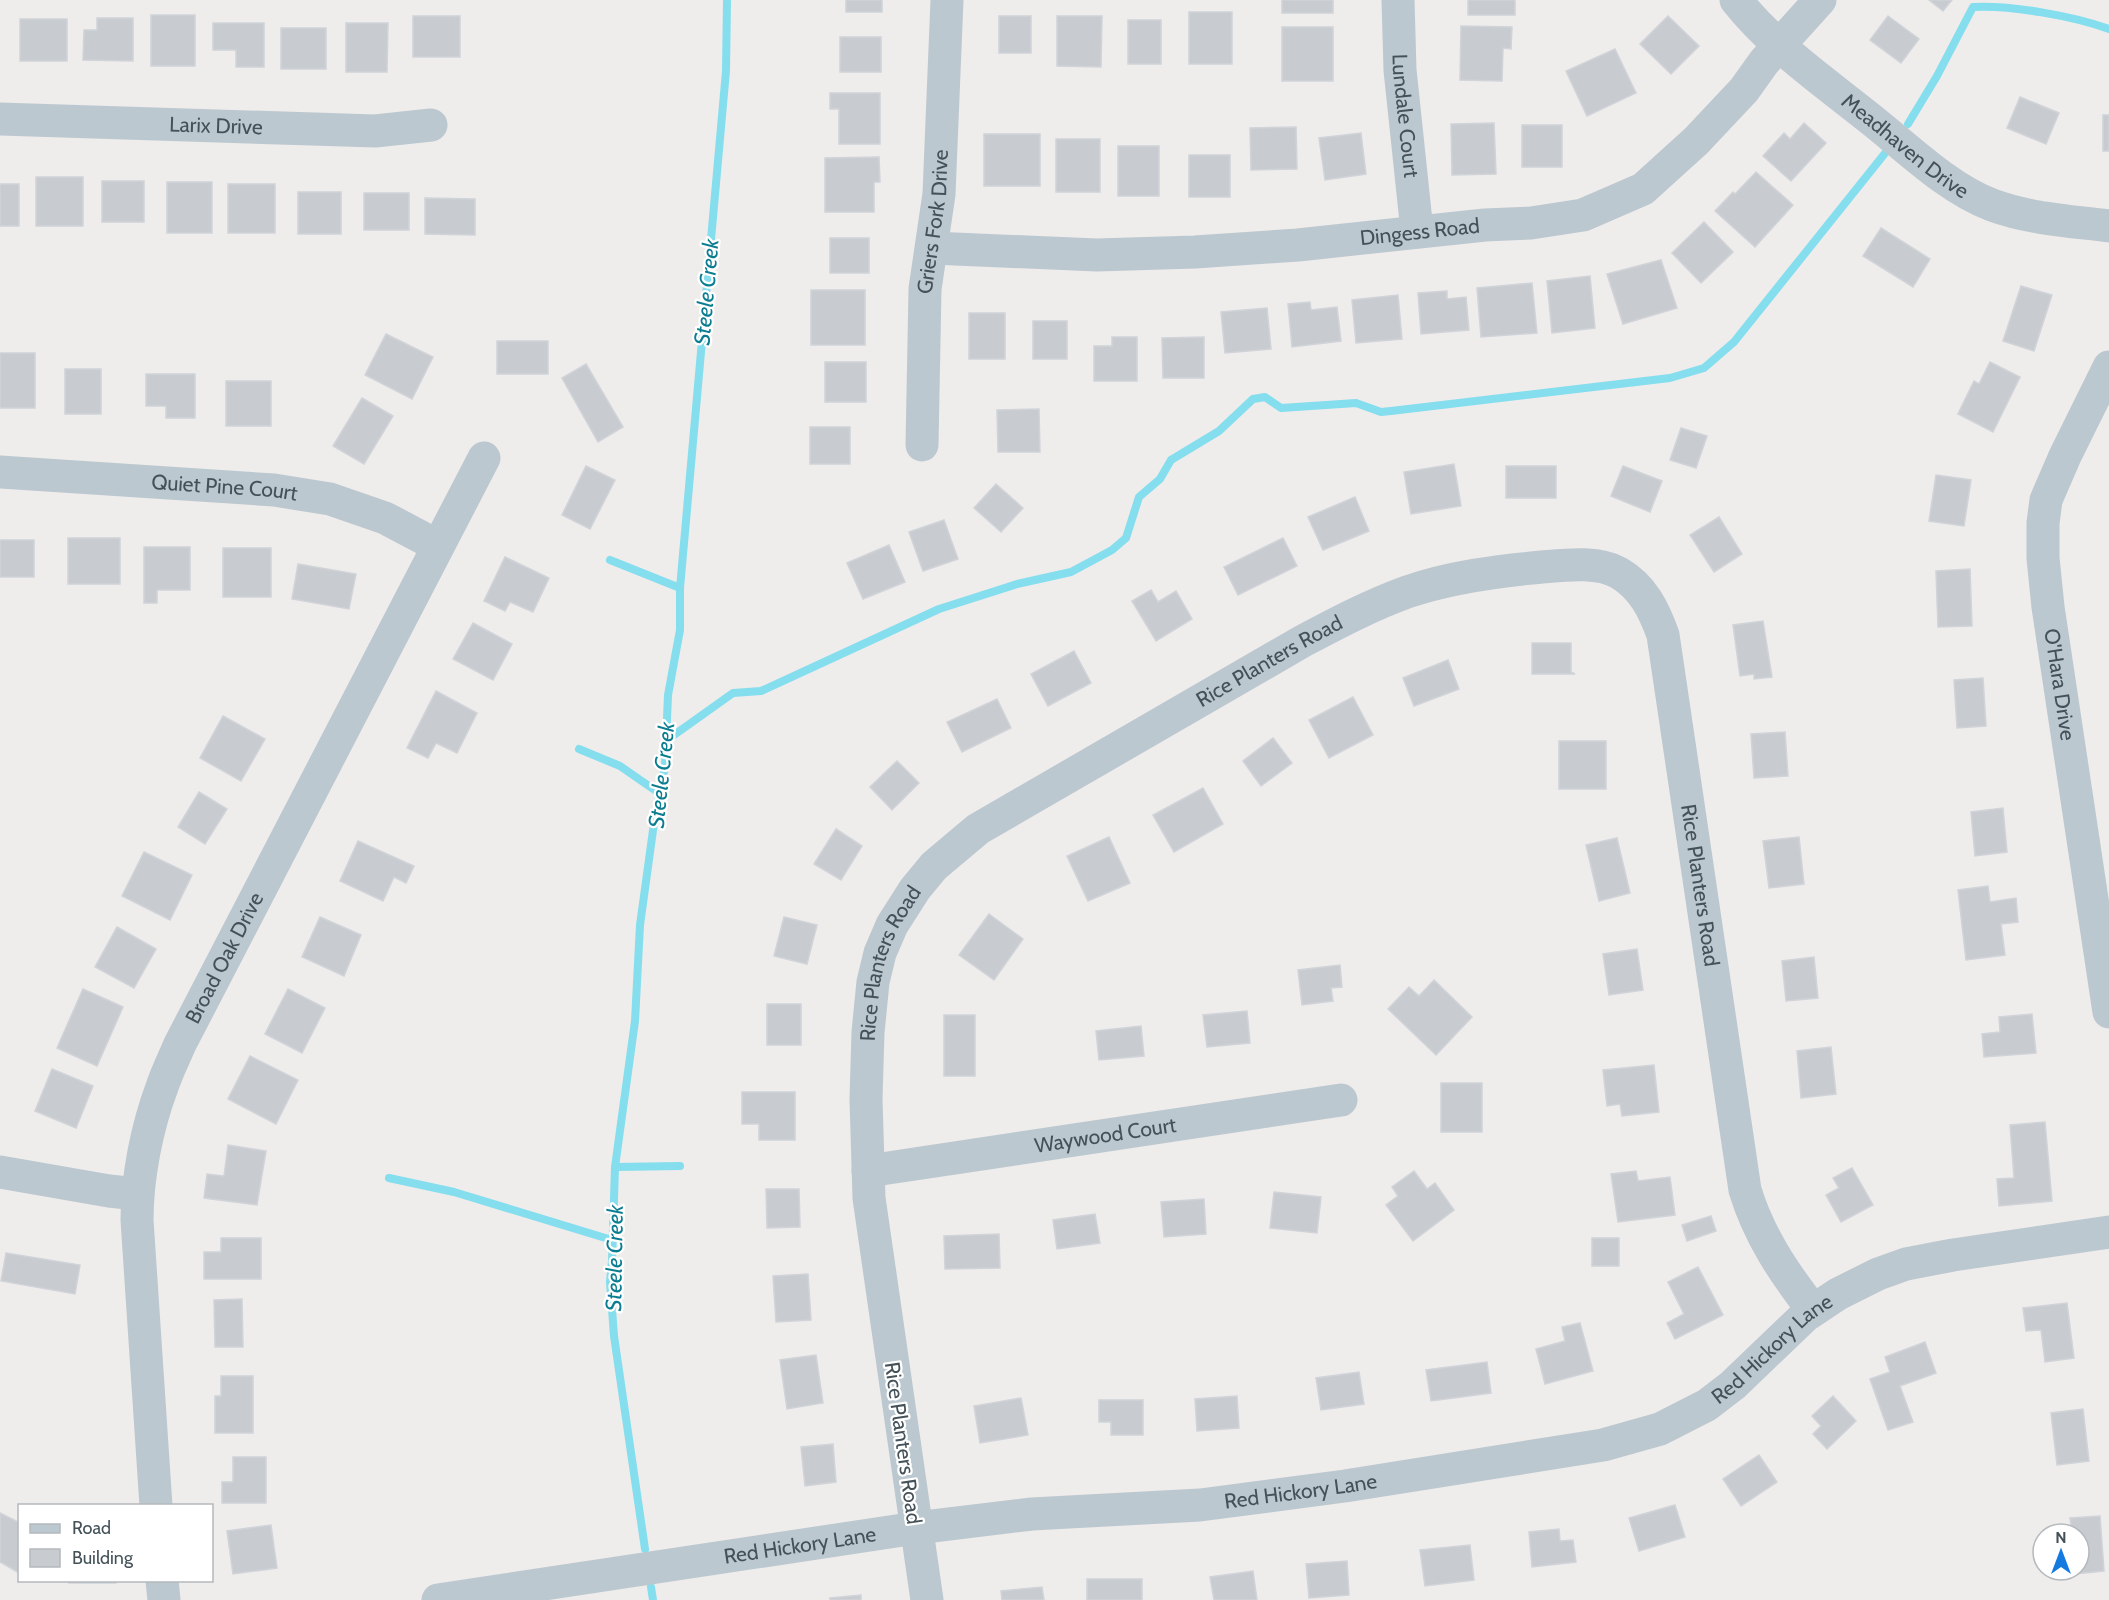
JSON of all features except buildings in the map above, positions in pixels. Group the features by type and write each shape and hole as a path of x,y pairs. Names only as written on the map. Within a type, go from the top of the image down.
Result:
{"street":[{"name":"Griers Fork Drive","path":"922,445 925,289 939,194 947,0"},
{"name":"Lundale Court","path":"1398,0 1400,69 1417,231"},
{"name":"Meadhaven Drive","path":"1736,0 1780,46 1942,176 1976,197 1991,205 2030,216 2109,226"},
{"name":"Dingess Road","path":"932,248 1097,255 1151,253 1298,245 1417,231 1531,223 1583,215 1643,189 1696,141 1744,90 1820,0"},
{"name":"Larix Drive","path":"0,118 375,131 431,125"},
{"name":"O'Hara Drive","path":"2109,367 2046,500 2043,523 2043,558 2048,607 2109,1012"},
{"name":"Broad Oak Drive","path":"156,1504 137,1194 147,1139 161,1088 180,1044 484,458"},
{"name":"Quiet Pine Court","path":"0,472 273,490 330,499 385,518 438,546"},
{"name":"Rice Planters Road","path":"927,1600 869,1198 866,1099 868,1032 873,982 880,953 892,925 915,888 934,866 978,829 1303,641 1357,613 1407,592 1454,579 1501,571 1545,566 1598,566 1618,572 1636,585 1656,613 1663,635 1745,1190 1753,1216 1768,1246 1791,1282 1813,1310"},
{"name":"Waywood Court","path":"868,1171 1341,1100"},
{"path":"0,1172 137,1194"},
{"name":"Red Hickory Lane","path":"438,1600 916,1528 1032,1514 1200,1505 1613,1443 1660,1429 1707,1405 1733,1385 1813,1310 1838,1294 1878,1274 1906,1264 1953,1255 2109,1232"},
{"path":"162,1582 164,1600"}],"waterway":[{"name":"Steele Creek","path":"645,1549 614,1336 610,1282 615,1167 635,1021 640,925 654,823 665,766 668,695 680,630 680,588 726,71 727,0"},
{"path":"1908,124 1937,76 1973,7 2042,12 2109,29"},
{"path":"667,740 733,693 761,691 939,609 1017,584 1071,572 1112,550 1126,538 1139,497 1160,479 1171,460 1219,431 1253,399 1265,397 1281,408 1356,403 1381,412 1670,378 1704,368 1734,342 1886,152"},
{"path":"610,560 680,588"},
{"path":"579,749 620,766 659,793"},
{"path":"615,1167 680,1166"},
{"path":"389,1178 454,1192 612,1240"},
{"name":"Steele Creek","path":"651,1587 653,1600"}]}
